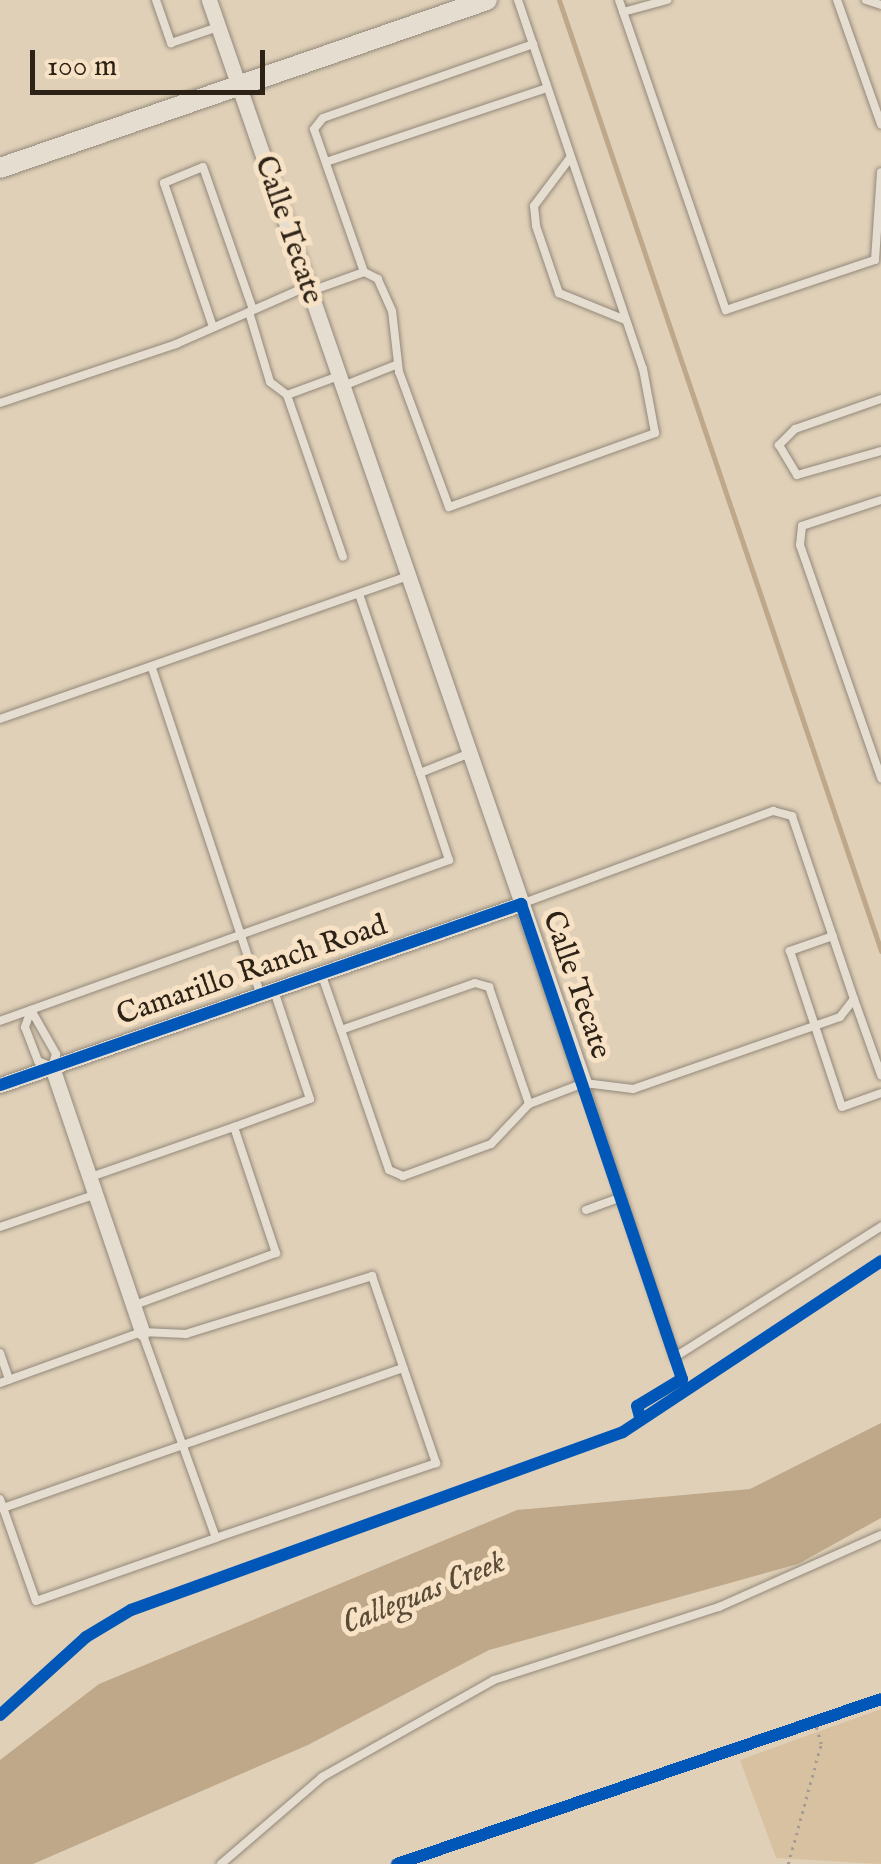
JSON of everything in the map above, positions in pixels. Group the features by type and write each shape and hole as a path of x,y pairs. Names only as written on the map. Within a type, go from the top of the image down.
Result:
{"main road":[{"path":"0,168 487,0"}],"street":[{"name":"Calle Tecate","path":"209,0 584,1083"},
{"name":"Camarillo Ranch Road","path":"0,1085 521,904"},
{"path":"52,1067 142,1332"}],"lane":[{"path":"156,0 171,43 218,26"},
{"path":"0,403 213,328 308,288 364,272 378,279 392,311 398,364 448,508 656,433 626,320 518,0"},
{"path":"620,0 726,310 878,260 881,172"},
{"path":"624,12 667,0"},
{"path":"836,0 881,124"},
{"path":"866,0 881,5"},
{"path":"364,272 314,129 322,118 532,44"},
{"path":"326,162 547,88"},
{"path":"570,158 534,206 541,243 559,293 626,320"},
{"path":"213,328 164,183 203,167 270,382 287,395 342,557"},
{"path":"287,395 398,364"},
{"path":"881,399 795,429 778,446 797,475 881,450"},
{"path":"881,500 802,526 800,546 881,778"},
{"path":"0,720 408,576"},
{"path":"0,1021 449,860 359,594"},
{"path":"88,1178 310,1099 241,935 152,668"},
{"path":"420,773 470,753"},
{"path":"521,904 773,811 792,816 881,1075"},
{"path":"833,936 790,951 842,1107 881,1093"},
{"path":"321,974 389,1170 403,1176 491,1144 529,1104 584,1083 633,1089 840,1017 854,998"},
{"path":"342,1030 474,984 488,987 529,1104"},
{"path":"31,1010 50,1036 52,1067 38,1061 26,1027 31,1010"},
{"path":"584,1083 675,1358 881,1227"},
{"path":"132,1306 276,1253 234,1127"},
{"path":"0,1227 94,1195"},
{"path":"586,1210 622,1197"},
{"path":"0,1353 4,1381 142,1332 186,1334 372,1276 436,1464 36,1600 2,1504 183,1446 403,1368"},
{"path":"142,1332 216,1538"},
{"path":"221,1864 322,1777 494,1680 719,1608 881,1536"}],"path":[{"path":"798,1729 834,1717"},
{"path":"788,1864 821,1744 815,1723"}],"shaded area":[{"path":"881,1709 881,1864 776,1858 740,1760"}],"water":[{"name":"Calleguas Creek","path":"881,1423 881,1518 798,1564 489,1650 308,1745 33,1864 0,1864 0,1760 99,1684 517,1510 750,1489"}],"waterway":[{"path":"559,0 881,951"}],"cycle path":[{"path":"0,1085 521,904 682,1379 637,1406 640,1417"},
{"path":"0,1715 86,1637 131,1610 623,1432 881,1261"},
{"path":"397,1864 881,1699"}]}
